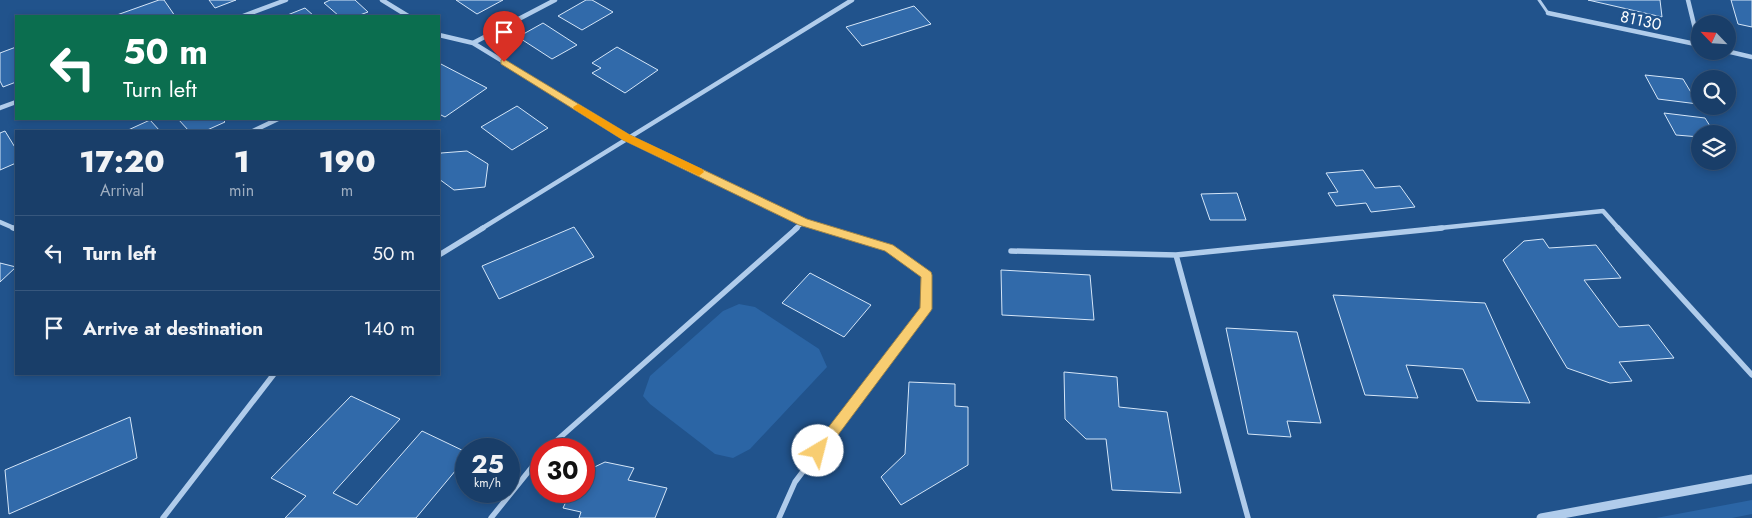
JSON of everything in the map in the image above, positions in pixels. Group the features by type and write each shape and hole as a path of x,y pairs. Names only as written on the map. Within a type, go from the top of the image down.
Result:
{"street":[{"path":"246,15 286,0"},
{"path":"382,0 406,15"},
{"path":"473,43 555,0"},
{"path":"440,254 627,137 852,0"},
{"path":"1688,0 1692,15"},
{"name":"81130","path":"1548,13 1691,43"},
{"path":"440,36 473,43 627,137 803,222 889,248 927,275 926,309 795,482 779,518"},
{"path":"1736,53 1752,57"},
{"path":"0,108 15,102"},
{"path":"255,130 276,120"},
{"path":"1011,251 1176,255 1603,211 1752,375"},
{"path":"0,222 15,229"},
{"path":"559,438 803,222"},
{"path":"1176,255 1248,518"},
{"path":"163,518 273,375"},
{"path":"491,518 530,470"},
{"path":"1541,518 1752,479"}],"lane":[{"path":"1539,0 1548,13"}],"shaded area":[{"path":"739,304 755,307 819,349 827,367 750,449 733,458 715,454 650,404 643,396 650,376 723,311"},
{"path":"1752,500 1752,514 1732,518 1656,518"}],"building":[{"path":"159,0 164,0 174,15 117,15"},
{"path":"209,0 236,0 215,8"},
{"path":"330,0 355,0 368,12 360,15 338,15 324,3"},
{"path":"456,0 503,0 477,14"},
{"path":"586,0 592,0 613,12 582,30 558,16"},
{"path":"1588,0 1660,0 1662,17"},
{"path":"1731,0 1752,0 1752,27 1738,24"},
{"path":"914,6 931,24 862,46 846,27"},
{"path":"305,8 313,15 288,15"},
{"path":"543,23 577,45 552,59 518,37"},
{"path":"15,47 15,82 3,87 0,81 0,53"},
{"path":"617,47 658,70 625,93 592,73 601,68 592,63"},
{"path":"440,64 487,88 445,117 440,114"},
{"path":"1645,75 1683,79 1691,92 1691,103 1658,99"},
{"path":"517,106 548,128 512,150 481,127"},
{"path":"1664,113 1705,118 1709,125 1691,125 1691,136 1676,135"},
{"path":"150,120 159,130 128,130"},
{"path":"179,120 223,120 225,122 207,130 188,130"},
{"path":"5,131 15,147 15,163 0,170 0,133"},
{"path":"467,151 488,164 485,187 454,190 440,180 441,153"},
{"path":"1363,170 1375,188 1400,186 1415,207 1371,212 1366,203 1336,206 1328,193 1338,192 1326,173"},
{"path":"1237,193 1246,220 1210,220 1201,194"},
{"path":"574,227 594,257 499,299 482,266"},
{"path":"1543,239 1549,248 1596,245 1621,278 1584,280 1619,327 1649,325 1674,358 1619,362 1632,381 1610,383 1567,368 1503,260 1524,241"},
{"path":"0,263 15,267 15,268 0,282"},
{"path":"1001,270 1090,275 1094,320 1002,315"},
{"path":"810,273 871,305 844,337 782,303"},
{"path":"1333,295 1485,303 1530,403 1477,401 1463,369 1406,365 1418,398 1365,395"},
{"path":"1226,328 1297,332 1321,423 1287,421 1291,437 1248,434"},
{"path":"1064,372 1117,377 1119,407 1167,412 1181,493 1112,490 1106,439 1086,439 1065,419"},
{"path":"909,382 955,384 955,406 968,407 968,465 901,505 881,477 905,454"},
{"path":"351,396 400,419 333,493 357,505 422,431 455,447 455,471 416,518 285,518 306,496 271,478"},
{"path":"130,417 137,458 9,514 5,470"},
{"path":"605,462 634,468 628,480 667,488 655,518 579,518 581,512 563,508 565,503 595,503 595,467"}],"slow traffic":[{"path":"578,107 627,137 699,172"}],"route":[{"path":"504,62 627,137 803,222 889,248 927,275 926,309 818,451"}]}
